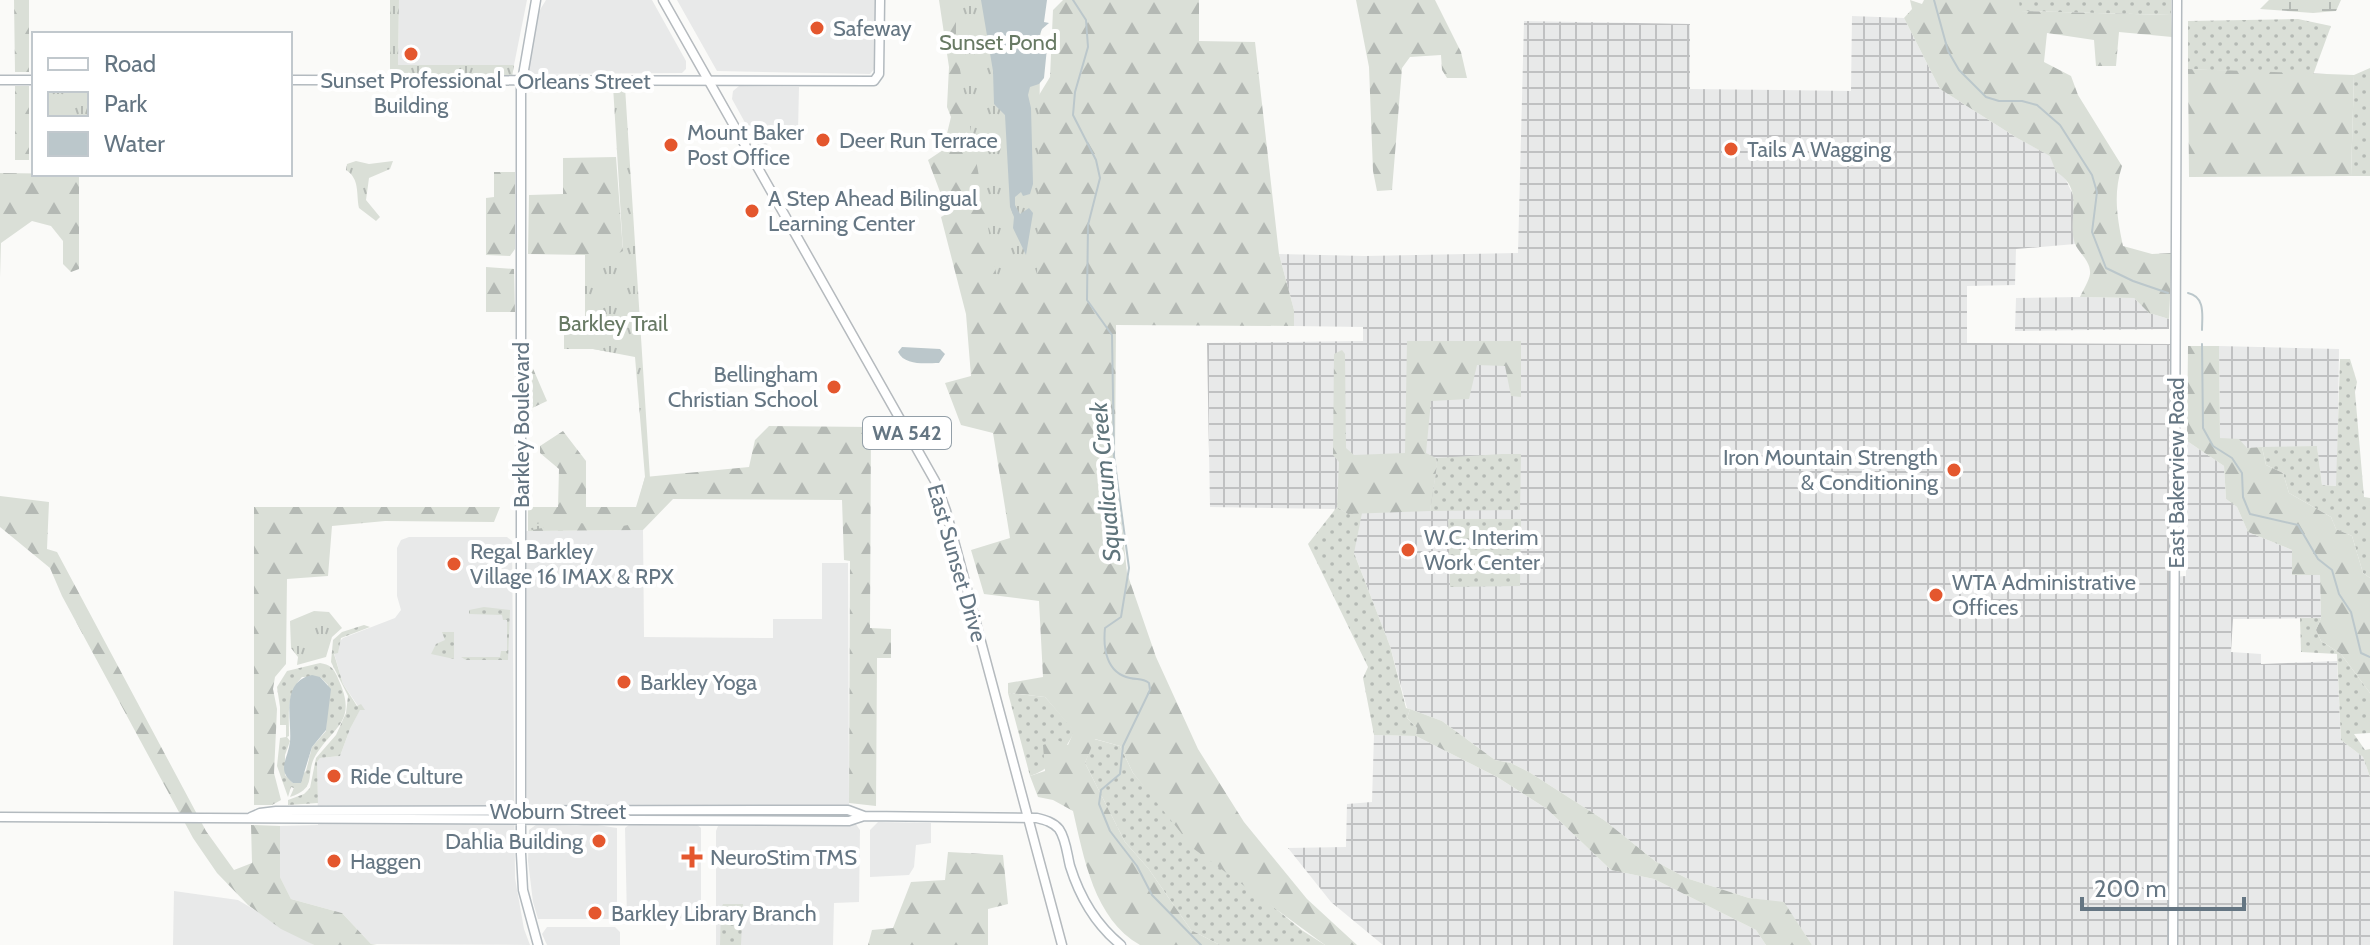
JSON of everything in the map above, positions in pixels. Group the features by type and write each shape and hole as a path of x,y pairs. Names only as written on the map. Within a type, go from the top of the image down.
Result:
{"main road":[{"name":"Barkley Boulevard","path":"536,0 521,81 521,816 523,890 538,945"},
{"name":"East Sunset Drive","path":"663,0 935,481 946,511 1062,945"},
{"name":"Orleans Street","path":"292,80 877,79 880,0"},
{"name":"East Bakerview Road","path":"2173,945 2177,0"},
{"path":"0,80 32,80"},
{"name":"Woburn Street","path":"0,817 251,817 261,820 521,816 849,821 864,816 1028,817"},
{"path":"1028,817 1051,822 1059,830 1087,907 1102,929 1121,945"}],"shaded area":[{"path":"399,0 527,0 514,65 398,65"},
{"path":"546,0 652,0 686,61 686,69 682,73 528,74 538,13"},
{"path":"677,0 875,0 875,68 870,74 717,71"},
{"path":"1852,16 1904,18 1940,89 2051,156 2056,171 2064,176 2075,199 2075,244 2016,249 2015,285 1967,286 1967,343 2171,344 2172,577 2186,576 2187,441 2224,466 2226,499 2237,507 2248,532 2292,550 2320,574 2321,618 2233,619 2231,652 2261,654 2261,664 2337,661 2341,740 2363,757 2370,777 2370,945 1812,945 1784,903 1749,898 1686,878 1655,861 1604,820 1529,772 1511,763 1495,760 1442,721 1407,708 1390,646 1344,527 1334,509 1210,507 1207,343 1363,341 1363,327 1294,326 1294,310 1279,254 1518,253 1524,21 1690,24 1690,89 1851,91"},
{"path":"739,86 799,87 798,131 759,148 732,99 733,91"},
{"path":"2016,298 2134,298 2149,313 2169,319 2169,329 2015,331"},
{"path":"2219,346 2339,349 2337,486 2322,485 2317,446 2247,448 2220,438"},
{"path":"643,530 644,637 773,638 773,619 822,619 822,563 848,563 849,808 529,805 526,531"},
{"path":"409,537 507,537 512,541 515,878 530,945 371,944 342,913 291,899 280,877 280,826 318,825 317,762 320,758 340,756 360,709 343,684 334,653 338,652 339,642 343,638 395,618 401,610 397,596 397,548 401,540"},
{"path":"1374,735 1416,736 1497,777 1547,809 1611,870 1654,879 1756,930 1766,945 1383,945 1331,902 1288,848 1346,847 1347,804 1372,802"},
{"path":"878,822 931,823 931,843 916,845 914,867 909,875 870,877 870,830"},
{"path":"855,823 860,830 859,902 834,903 833,945 716,945 718,826"},
{"path":"537,824 591,824 617,828 617,919 538,919 528,861 529,830"},
{"path":"630,824 696,824 701,828 701,918 627,919 625,828"},
{"path":"174,891 238,900 314,945 173,945"},
{"path":"547,927 615,927 620,932 620,945 547,945 542,934"}],"green space":[{"path":"14,0 29,0 29,72 15,72"},
{"path":"390,0 399,0 398,65 514,65 512,77 398,77 390,72"},
{"path":"939,0 981,0 1036,100 1050,77 1053,10 1063,0 1199,0 1199,41 1255,42 1279,254 1294,310 1294,326 1116,325 1115,458 1127,573 1156,657 1198,749 1244,822 1307,899 1357,945 1325,945 1194,849 1133,773 1120,746 1095,739 1085,763 1125,842 1148,868 1191,930 1220,945 1140,945 1124,934 1101,904 1087,867 1073,811 1053,800 1038,797 1030,776 1045,771 1043,745 1057,740 1068,745 1074,731 1045,697 1008,693 1008,683 1043,677 1039,601 984,594 971,550 1010,538 993,433 961,425 945,383 971,376 966,314 941,217 948,213 928,160 943,150 951,117 947,107 949,67"},
{"name":"Sunset Pond","path":"956,0 1041,0 1037,278 997,278 956,47"},
{"path":"1356,0 1435,0 1461,52 1467,78 1447,78 1442,70 1441,55 1410,57 1402,68 1392,190 1377,191 1373,171 1369,67"},
{"path":"1910,0 1922,4 1924,0 2019,0 2020,11 2171,15 2172,37 2119,32 2116,66 2096,66 2094,40 2047,33 2044,62 2071,76 2078,95 2122,166 2117,206 2123,246 2152,254 2172,253 2169,319 2149,313 2134,298 2080,297 2090,270 2073,237 2071,188 2056,172 2050,156 1940,89 1904,18 1912,9"},
{"path":"2019,0 2171,0 2171,15 2019,11"},
{"path":"2269,0 2341,0 2336,11 2313,13 2260,9"},
{"path":"2298,19 2331,26 2313,75 2188,69 2188,21"},
{"path":"2370,68 2370,176 2351,176 2354,75"},
{"path":"2188,69 2354,75 2351,176 2189,177"},
{"path":"15,86 29,86 29,160 15,160"},
{"name":"Barkley Trail","path":"613,86 625,87 650,478 639,523 617,527 571,522 562,524 563,531 558,531 556,525 528,531 528,526 571,516 628,519 635,515 645,477 635,357 593,349 564,349 564,334 585,333 585,271 623,251"},
{"path":"616,157 635,356 593,349 564,349 564,334 585,333 585,255 528,254 529,195 563,194 563,158"},
{"path":"356,161 369,164 393,161 390,169 369,178 366,200 380,217 376,221 359,208 355,182 346,170 347,164"},
{"path":"494,172 515,172 515,249 510,256 486,255 486,198 494,197"},
{"path":"0,173 79,176 79,269 71,272 63,264 63,241 51,226 32,221 1,243 0,278"},
{"path":"486,267 514,269 515,312 486,312"},
{"path":"1407,341 1521,341 1521,397 1511,396 1505,366 1477,365 1469,399 1431,401 1426,453 1436,458 1437,465 1430,511 1348,514 1337,507 1339,462 1333,455 1334,354 1342,350 1345,354 1346,448 1354,455 1405,453"},
{"path":"2188,346 2219,346 2220,438 2239,439 2247,448 2262,447 2266,465 2283,473 2289,493 2331,517 2336,529 2352,536 2363,573 2370,578 2370,693 2341,654 2321,641 2316,630 2321,618 2320,575 2292,575 2292,550 2248,532 2237,507 2226,499 2224,466 2187,441"},
{"path":"528,357 547,401 528,410"},
{"path":"2340,359 2350,359 2357,382 2355,392 2364,497 2370,498 2370,578 2363,573 2352,536 2336,529 2331,517 2289,493 2283,473 2266,465 2262,447 2317,446 2322,485 2336,486"},
{"path":"769,426 871,427 870,628 891,629 891,658 877,658 876,806 849,803 850,561 844,560 842,500 673,499 643,530 528,531 528,507 558,507 559,469 540,453 540,446 563,431 586,461 586,507 636,507 645,477 749,467 755,440"},
{"path":"1521,454 1520,510 1430,511 1436,458"},
{"path":"0,496 49,502 47,549 57,552 206,831 234,870 252,863 251,825 280,826 280,877 291,899 342,913 371,944 377,945 314,945 281,929 248,905 217,873 193,838 62,596 50,568 0,527"},
{"path":"254,507 500,507 494,522 385,521 332,526 328,576 287,579 286,664 275,677 273,689 277,709 274,773 281,800 272,805 254,805"},
{"path":"1337,507 1348,514 1362,513 1354,553 1390,646 1406,708 1410,709 1407,718 1417,728 1416,736 1374,735 1363,678 1368,667 1308,544"},
{"path":"1448,519 1521,519 1520,586 1450,587"},
{"path":"484,607 510,610 508,660 466,660 461,657 500,657 501,651 507,651 507,620 503,620 502,615 469,614 469,610"},
{"path":"314,611 329,612 342,628 332,637 326,657 297,665 298,657 291,648 290,621"},
{"path":"2300,618 2321,618 2316,630 2321,641 2341,654 2370,693 2370,733 2354,734 2365,750 2370,749 2370,777 2363,757 2341,740 2337,654 2301,652"},
{"path":"364,625 370,627 341,638 338,653 334,654 343,684 357,706 361,704 365,710 360,710 340,756 320,758 317,762 318,803 288,805 288,800 310,788 316,758 336,735 346,713 348,696 331,662 333,640 342,632"},
{"path":"442,632 454,632 454,659 431,654 436,644 445,640"},
{"path":"320,663 328,665 338,679 346,706 341,722 313,761 305,789 290,797 294,788 291,787 288,797 277,766 280,738 286,737 286,725 280,725 277,687 287,671","holes":["302,677 320,677 328,685 326,731 312,747 306,771 293,783 285,775 291,697"]},
{"path":"1008,693 1045,697 1075,731 1057,758 1045,769 1030,776"},
{"path":"1410,709 1442,721 1495,760 1511,763 1529,772 1604,820 1655,861 1686,878 1749,898 1784,902 1812,945 1766,945 1756,930 1654,879 1611,870 1547,809 1497,777 1416,736 1417,728 1407,718"},
{"path":"1094,739 1120,746 1133,773 1156,800 1254,891 1325,945 1220,945 1191,930 1148,868 1125,842 1085,763"},
{"path":"948,852 1003,855 1008,904 988,909 988,945 868,945 872,930 893,928 911,882 945,880"},
{"path":"723,904 743,904 741,945 720,945"}],"water":[{"name":"Sunset Pond","path":"981,0 1047,0 1044,22 1049,23 1042,29 1037,42 1047,48 1044,78 1030,87 1028,95 1033,184 1030,194 1023,196 1021,192 1015,197 1020,214 1029,208 1033,213 1026,255 1013,228 1005,115 994,104 993,71"},
{"path":"902,347 940,349 945,354 939,363 916,363 901,356 898,352"},
{"path":"312,675 320,677 331,689 326,730 312,747 301,783 293,783 284,769 290,742 290,702 295,685"}],"waterway":[{"name":"Squalicum Creek","path":"1073,0 1086,20 1088,47 1075,92 1073,115 1096,160 1100,178 1088,225 1087,300 1112,335 1114,456 1129,568 1121,617 1105,628 1105,644 1108,659 1116,671 1147,681 1150,690 1123,746 1120,774 1101,790 1099,804 1110,831 1137,866 1152,895 1201,945"},
{"path":"1934,0 1948,51 1959,70 1986,97 2037,105 2060,125 2092,175 2097,192 2092,232 2106,268 2168,293"},
{"path":"2188,293 2198,298 2200,303 2202,330"},
{"path":"2202,344 2203,428 2213,446 2232,458 2242,473 2243,497 2250,514 2298,525 2318,559 2332,570 2339,594 2351,612 2361,653 2370,657"}],"place":[{"name":"Safeway","path":"817,28"},
{"name":"Sunset Professional Building","path":"411,54"},
{"name":"Deer Run Terrace","path":"823,140"},
{"name":"Mount Baker Post Office","path":"671,145"},
{"name":"Tails A Wagging","path":"1731,149"},
{"name":"A Step Ahead Bilingual Learning Center","path":"752,211"},
{"name":"Bellingham Christian School","path":"834,387"},
{"name":"Iron Mountain Strength & Conditioning","path":"1954,470"},
{"name":"W.C. Interim Work Center","path":"1408,550"},
{"name":"Regal Barkley Village 16 IMAX & RPX","path":"454,564"},
{"name":"WTA Administrative Offices","path":"1936,595"},
{"name":"Barkley Yoga","path":"624,682"},
{"name":"Ride Culture","path":"334,776"},
{"name":"Dahlia Building","path":"599,841"},
{"name":"NeuroStim TMS","path":"692,857"},
{"name":"Haggen","path":"334,861"},
{"name":"Barkley Library Branch","path":"595,913"}]}
